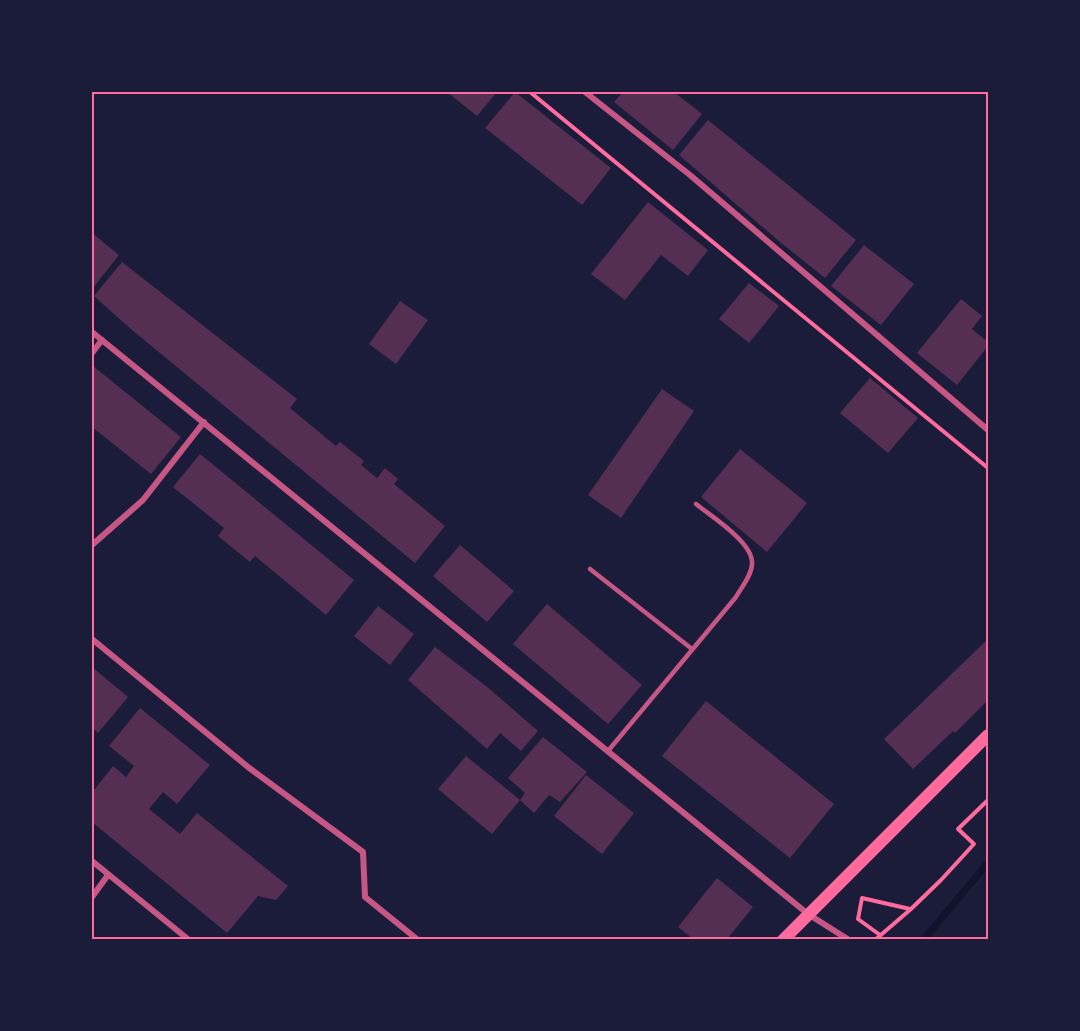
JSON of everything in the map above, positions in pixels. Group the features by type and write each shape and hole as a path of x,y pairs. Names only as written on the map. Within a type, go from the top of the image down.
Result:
{"main road":[{"path":"783,939 988,735"}],"street":[{"path":"585,92 690,175 988,430"},
{"path":"92,332 808,914 849,939"},
{"path":"92,353 102,340"},
{"path":"92,545 143,500 204,422"},
{"path":"92,639 248,767 363,852 365,897 418,939"},
{"path":"92,861 189,939"},
{"path":"92,897 108,875"}],"lane":[{"path":"608,751 736,597 751,571 753,563 751,553 742,541 696,504"},
{"path":"590,569 692,649"}],"path":[{"path":"530,92 988,468"},
{"path":"875,939 911,909 974,844 958,830 988,800"},
{"path":"880,935 858,919 862,898 911,909"}],"building":[{"path":"447,92 497,92 477,116"},
{"path":"515,92 611,168 582,205 485,128"},
{"path":"623,92 674,92 702,114 673,150 614,102"},
{"path":"708,120 856,240 825,278 679,155"},
{"path":"648,202 708,250 688,276 661,255 625,300 591,274"},
{"path":"92,233 119,255 92,289"},
{"path":"864,245 914,284 881,325 831,286"},
{"path":"122,262 297,399 290,408 336,446 340,442 364,461 361,465 377,478 385,468 398,479 394,484 445,526 415,563 132,330 94,296"},
{"path":"749,283 779,306 749,343 719,319"},
{"path":"961,299 982,316 972,329 988,342 988,346 957,385 917,353"},
{"path":"400,301 428,320 396,364 369,344"},
{"path":"93,366 181,437 151,474 92,427"},
{"path":"870,378 918,418 888,453 840,413"},
{"path":"662,389 694,411 621,518 588,495"},
{"path":"740,449 807,503 767,552 701,497"},
{"path":"200,454 354,580 326,615 255,556 250,562 218,536 224,528 173,487"},
{"path":"460,545 514,591 487,622 433,576"},
{"path":"547,604 642,685 608,724 513,644"},
{"path":"378,606 414,634 390,665 354,636"},
{"path":"988,639 988,700 955,733 953,731 913,769 884,739"},
{"path":"435,647 486,686 538,731 521,751 500,733 487,749 408,680"},
{"path":"92,667 128,697 98,733 92,727"},
{"path":"706,701 834,804 790,858 662,756"},
{"path":"140,708 210,765 177,804 163,792 149,809 180,834 197,813 288,886 276,900 258,896 227,933 92,822 92,786 95,789 113,766 126,777 134,766 109,746"},
{"path":"543,737 587,772 560,802 549,795 534,813 520,800 525,793 508,778"},
{"path":"466,756 520,800 492,834 438,789"},
{"path":"586,775 634,813 602,854 554,816"},
{"path":"717,878 753,907 727,939 693,939 678,927"}],"waterway":[{"path":"923,940 988,863"}]}
